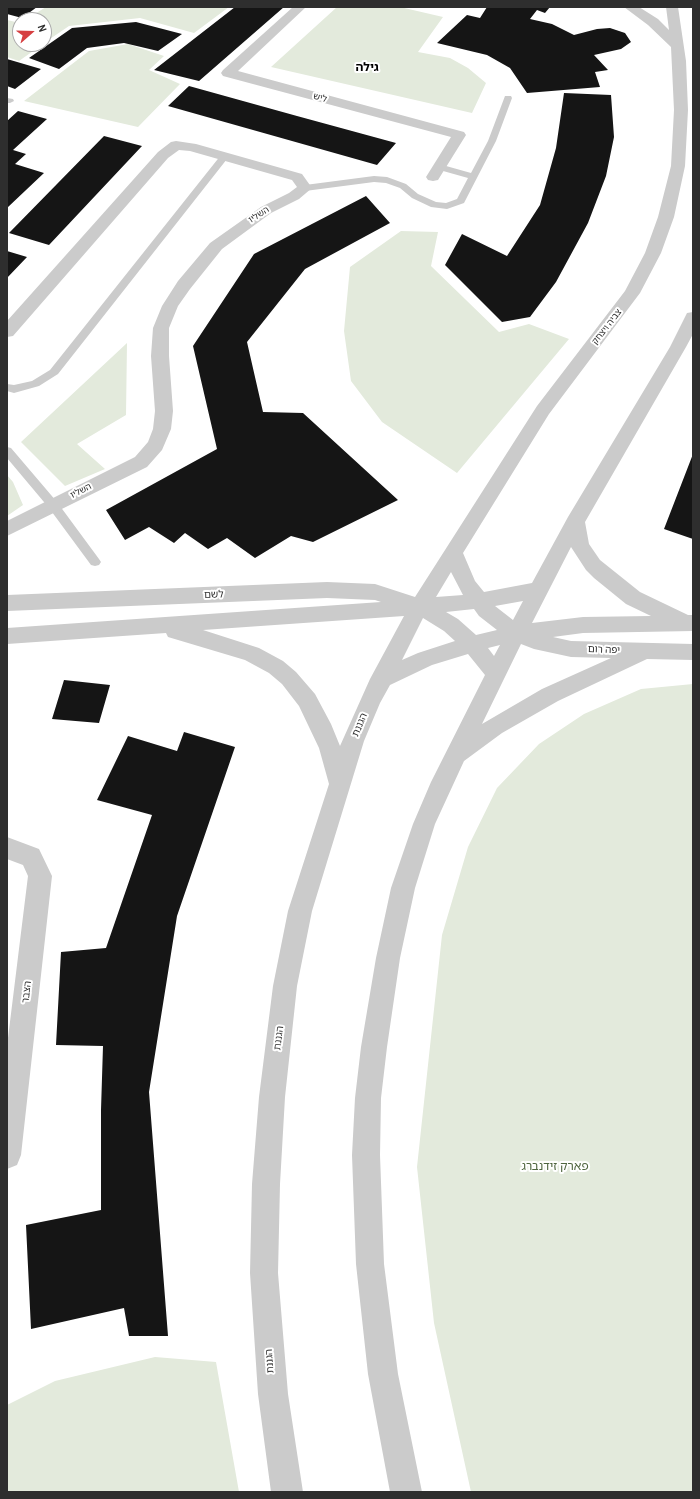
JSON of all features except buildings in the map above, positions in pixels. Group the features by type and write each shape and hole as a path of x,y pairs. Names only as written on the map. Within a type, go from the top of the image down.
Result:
{"street":[{"name":"ליש","path":"300,7 228,73 459,135 436,172"},
{"path":"630,7 653,22 677,46"},
{"name":"צביה ויצחק","path":"419,607 542,410 632,293 653,253 666,217 678,166 681,110 679,61 672,7"},
{"path":"7,332 163,155 176,145 191,147 297,177 305,188"},
{"name":"השליו","path":"7,529 141,462 156,445 162,428 164,411 160,356 160,328 170,306 184,285 216,246 266,210 294,196 305,188"},
{"path":"406,1492 383,1374 370,1264 366,1155 368,1098 374,1047 385,972 403,888 424,824 454,756 538,590 575,522 692,324"},
{"path":"575,522 576,535 586,555 610,582 646,605 691,623"},
{"name":"יפה רום","path":"453,553 467,585 478,601 490,614 517,633 534,641 558,647 592,650 693,652"},
{"name":"לשם","path":"7,603 342,590 382,594 399,598 419,607 451,625 472,644 496,675"},
{"path":"7,636 419,607 478,601 538,590"},
{"name":"הגננת","path":"287,1492 273,1394 264,1273 266,1184 272,1097 285,986 300,911 353,741 381,679 419,607"},
{"path":"381,679 425,659 472,644 517,633 583,625 691,623"},
{"path":"157,626 226,645 252,654 276,667 289,678 308,700 320,724 330,748 339,782"},
{"path":"454,756 494,727 550,695 618,663 648,652"},
{"name":"הצבר","path":"7,848 31,857 40,876 7,1155"}],"lane":[{"path":"305,188 374,179 387,180 403,186 415,196 434,205 447,206 461,201 492,141 508,98"},
{"path":"7,387 14,389 35,384 54,372 224,156"},
{"path":"436,172 474,177"},
{"path":"7,451 53,505 95,562"}],"green space":[{"path":"46,7 229,7 194,33 140,18 69,26 52,38 52,12 38,12"},
{"path":"337,7 400,7 443,17 418,52 450,58 468,68 486,83 472,113 271,67"},
{"path":"7,20 12,21 12,52 32,52 19,61 7,57"},
{"path":"128,44 164,56 149,70 180,84 138,127 24,101 89,51"},
{"path":"401,231 438,232 431,266 499,332 529,324 569,339 457,473 382,422 351,381 344,331 350,267"},
{"path":"127,343 126,415 77,444 105,469 65,486 21,442"},
{"path":"7,475 13,482 23,505 7,516"},
{"name":"פארק זידנברג","path":"693,684 693,1492 471,1492 434,1323 417,1167 442,935 468,847 497,788 539,744 584,714 641,689"},
{"path":"155,1357 216,1362 239,1492 7,1492 7,1405 55,1381"}],"district":[{"name":"גילה","path":"367,68"}]}
